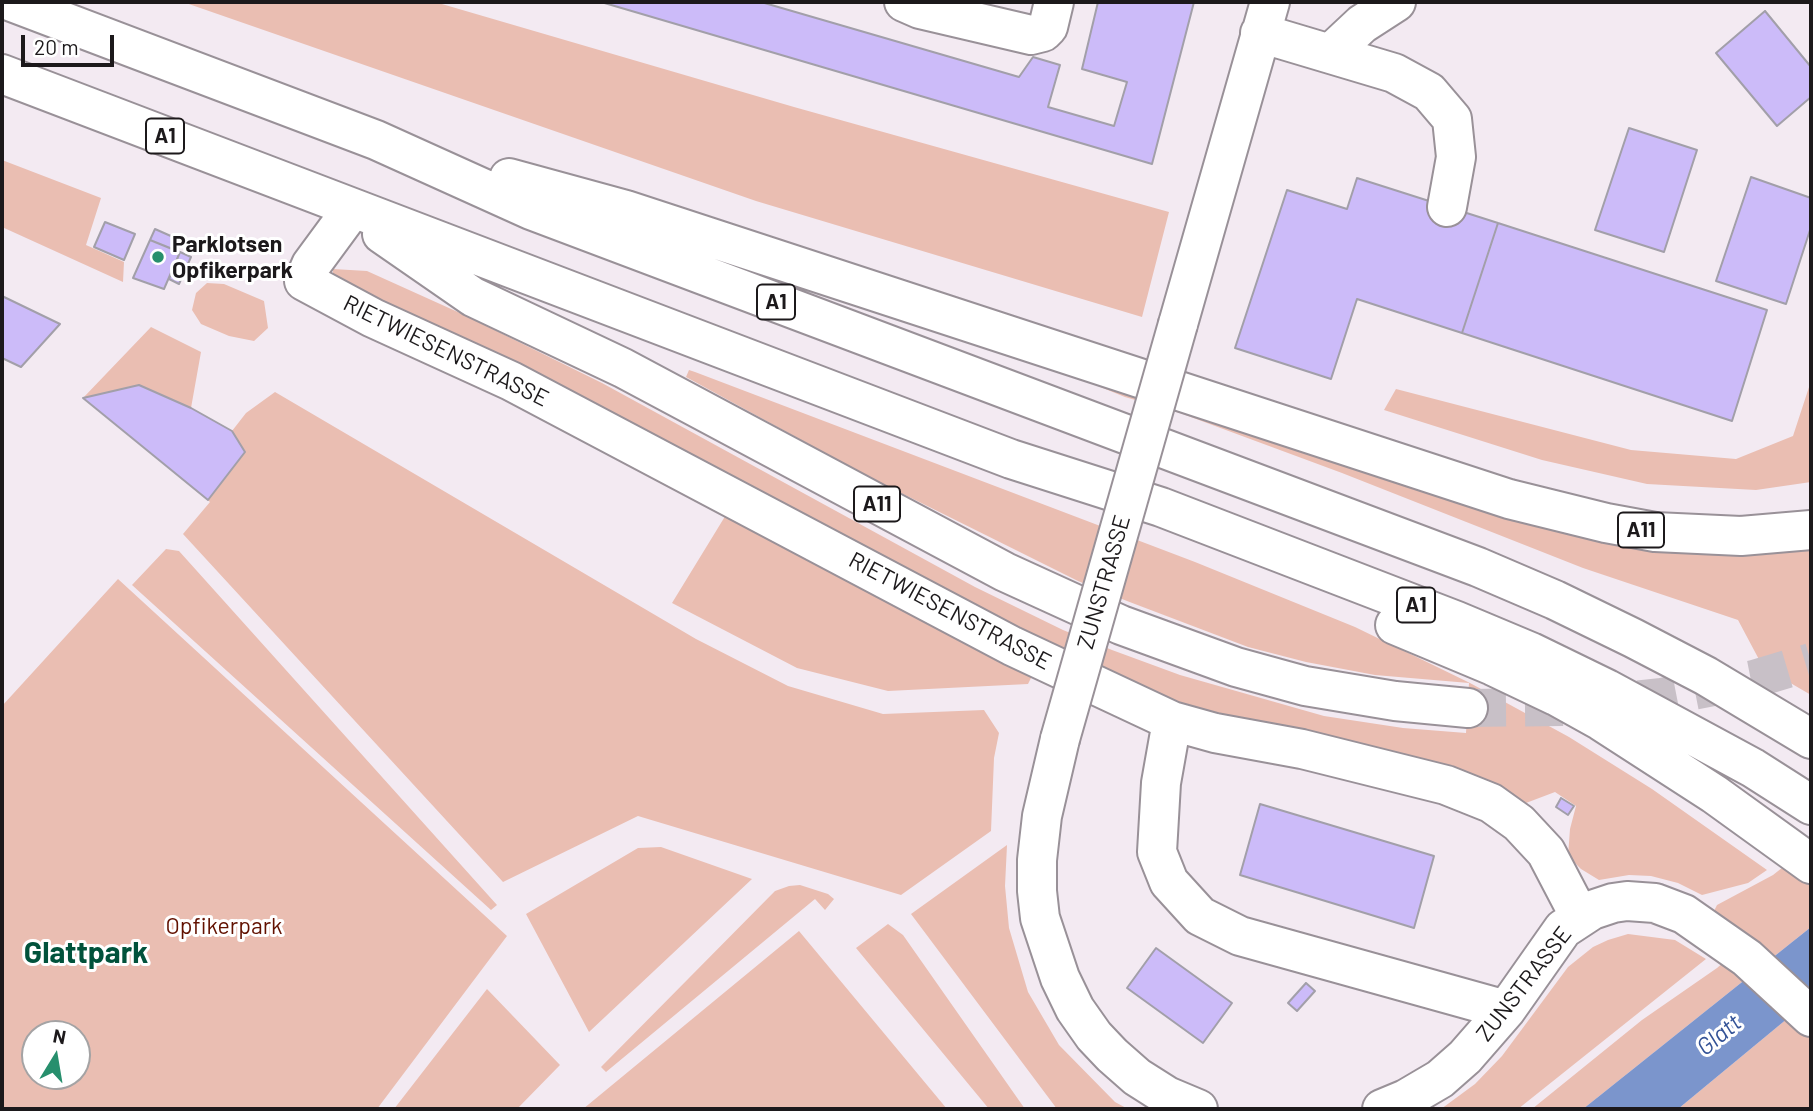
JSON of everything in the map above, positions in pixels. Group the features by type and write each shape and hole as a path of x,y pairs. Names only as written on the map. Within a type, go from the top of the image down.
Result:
{"main road":[{"name":"A1","path":"12,2 376,140 531,210 1478,567 1633,638 1706,676 1811,739"},
{"path":"904,2 920,9 1031,35 1043,32 1048,27 1055,2"},
{"path":"1331,53 1362,24 1396,2"},
{"path":"1265,17 1331,53 1394,73 1429,92 1452,119 1456,157 1447,206"},
{"name":"ZUNSTRASSE","path":"1198,1109 1137,1077 1112,1055 1075,1009 1060,978 1040,918 1037,860 1042,816 1060,739 1265,17"},
{"name":"A1","path":"2,74 339,205 1011,459 1161,507 1423,607 1531,652 1678,727 1806,801"},
{"name":"A11","path":"376,140 626,211 1509,499 1606,523 1672,533 1741,536 1811,530"},
{"name":"A11","path":"339,205 473,297 623,368 946,542 1066,601 1161,641 1274,678 1375,698 1468,708"},
{"name":"RIETWIESENSTRASSE","path":"339,205 304,281 373,317 511,381 1012,646 1172,721 1215,733 1302,749 1446,785 1491,803 1519,823 1546,852 1580,917"},
{"path":"1011,459 1153,532 1439,642 1556,696 1601,720 1677,769 1811,864"},
{"path":"1172,721 1161,783 1157,852 1169,882 1200,916 1240,936 1506,1010"},
{"name":"ZUNSTRASSE","path":"1382,1109 1406,1099 1440,1079 1465,1057 1506,1010 1563,929 1580,917 1613,903 1655,903 1684,914 1722,939 1770,978 1811,1017"}],"green space":[{"path":"183,2 435,2 794,107 1169,212 1142,317 756,201"},
{"path":"2,160 101,198 86,245 124,262 123,282 2,227"},
{"path":"333,269 367,271 602,383 975,587 1063,630 1180,675 1324,716 1403,728 1466,733 1469,683 1375,675 1306,662 1248,647 1127,601 1078,581 867,476 686,377 689,370 695,372 1195,562 1355,627 1470,683 1569,737 1652,789 1767,870 1748,883 1702,895 1678,883 1651,876 1629,875 1599,880 1581,869 1568,856 1570,829 1576,806 1555,792 1518,806 1151,698 333,281"},
{"path":"207,283 224,284 264,301 268,328 254,341 229,336 201,324 192,310 196,293"},
{"path":"151,327 201,352 191,408 232,431 246,413 275,392 696,639 788,686 883,714 984,710 999,733 994,758 991,831 901,895 638,816 503,882 183,534 210,502 83,398"},
{"path":"1061,371 1332,455 1811,544 1811,695 1763,667 1738,620 1583,568 1342,473 1180,413 1125,397"},
{"path":"1811,381 1811,482 1756,490 1647,484 1542,460 1384,410 1396,389 1631,450 1736,459 1793,436"},
{"path":"732,505 1036,668 1028,684 888,691 797,668 672,603"},
{"path":"166,549 179,551 497,905 491,910 132,585"},
{"name":"Opfikerpark","path":"118,579 507,936 377,1109 2,1109 2,706"},
{"path":"1007,845 1005,886 1009,928 1028,992 1059,1045 1115,1102 1128,1109 1057,1109 911,914"},
{"path":"1811,845 1811,927 1583,1109 1532,1109 1642,1020 1717,968 1751,939 1714,911 1717,905 1773,875"},
{"path":"661,847 752,879 589,1032 526,914 638,848"},
{"path":"800,885 828,894 834,899 825,910 815,899 606,1072 601,1067 775,891"},
{"path":"888,924 903,935 1025,1109 989,1109 856,948"},
{"path":"799,931 947,1109 583,1109"},
{"path":"1628,934 1675,940 1706,959 1518,1109 1441,1109 1475,1084 1502,1056 1568,967 1593,947"},
{"path":"487,989 560,1065 517,1109 394,1109"},
{"path":"1811,999 1811,1109 1678,1109"}],"water":[{"name":"Glatt","path":"1811,927 1811,999 1678,1109 1583,1109"}],"building":[{"path":"601,2 761,2 1019,77 1033,57 1060,65 1048,107 1114,126 1127,82 1082,69 1098,2 1194,2 1152,164"},
{"path":"1765,11 1811,67 1811,97 1777,126 1716,53"},
{"path":"1629,128 1697,150 1664,252 1595,230"},
{"path":"1751,177 1811,198 1811,227 1786,304 1716,281"},
{"path":"1357,178 1498,223 1462,333 1357,299 1331,379 1235,348 1287,190 1347,209"},
{"path":"105,222 135,234 124,260 94,247"},
{"path":"1498,223 1767,310 1732,421 1462,333"},
{"path":"155,229 182,241 177,251 150,240"},
{"path":"150,240 180,252 164,289 133,278"},
{"path":"180,252 191,257 179,284 169,279"},
{"path":"2,296 60,324 21,367 2,358"},
{"path":"139,385 191,408 232,431 245,452 208,500 83,398"},
{"path":"1561,798 1574,806 1568,815 1556,807"},
{"path":"1260,804 1434,856 1414,928 1240,875"},
{"path":"1156,948 1232,1003 1203,1043 1127,988"},
{"path":"1306,983 1315,991 1297,1011 1288,1003"}],"tunnel":[{"path":"1468,708 1567,707 1662,697 1754,679 1811,662"}],"place":[{"name":"Parklotsen Opfikerpark","path":"158,257"}],"district":[{"name":"Glattpark","path":"86,953"}]}
